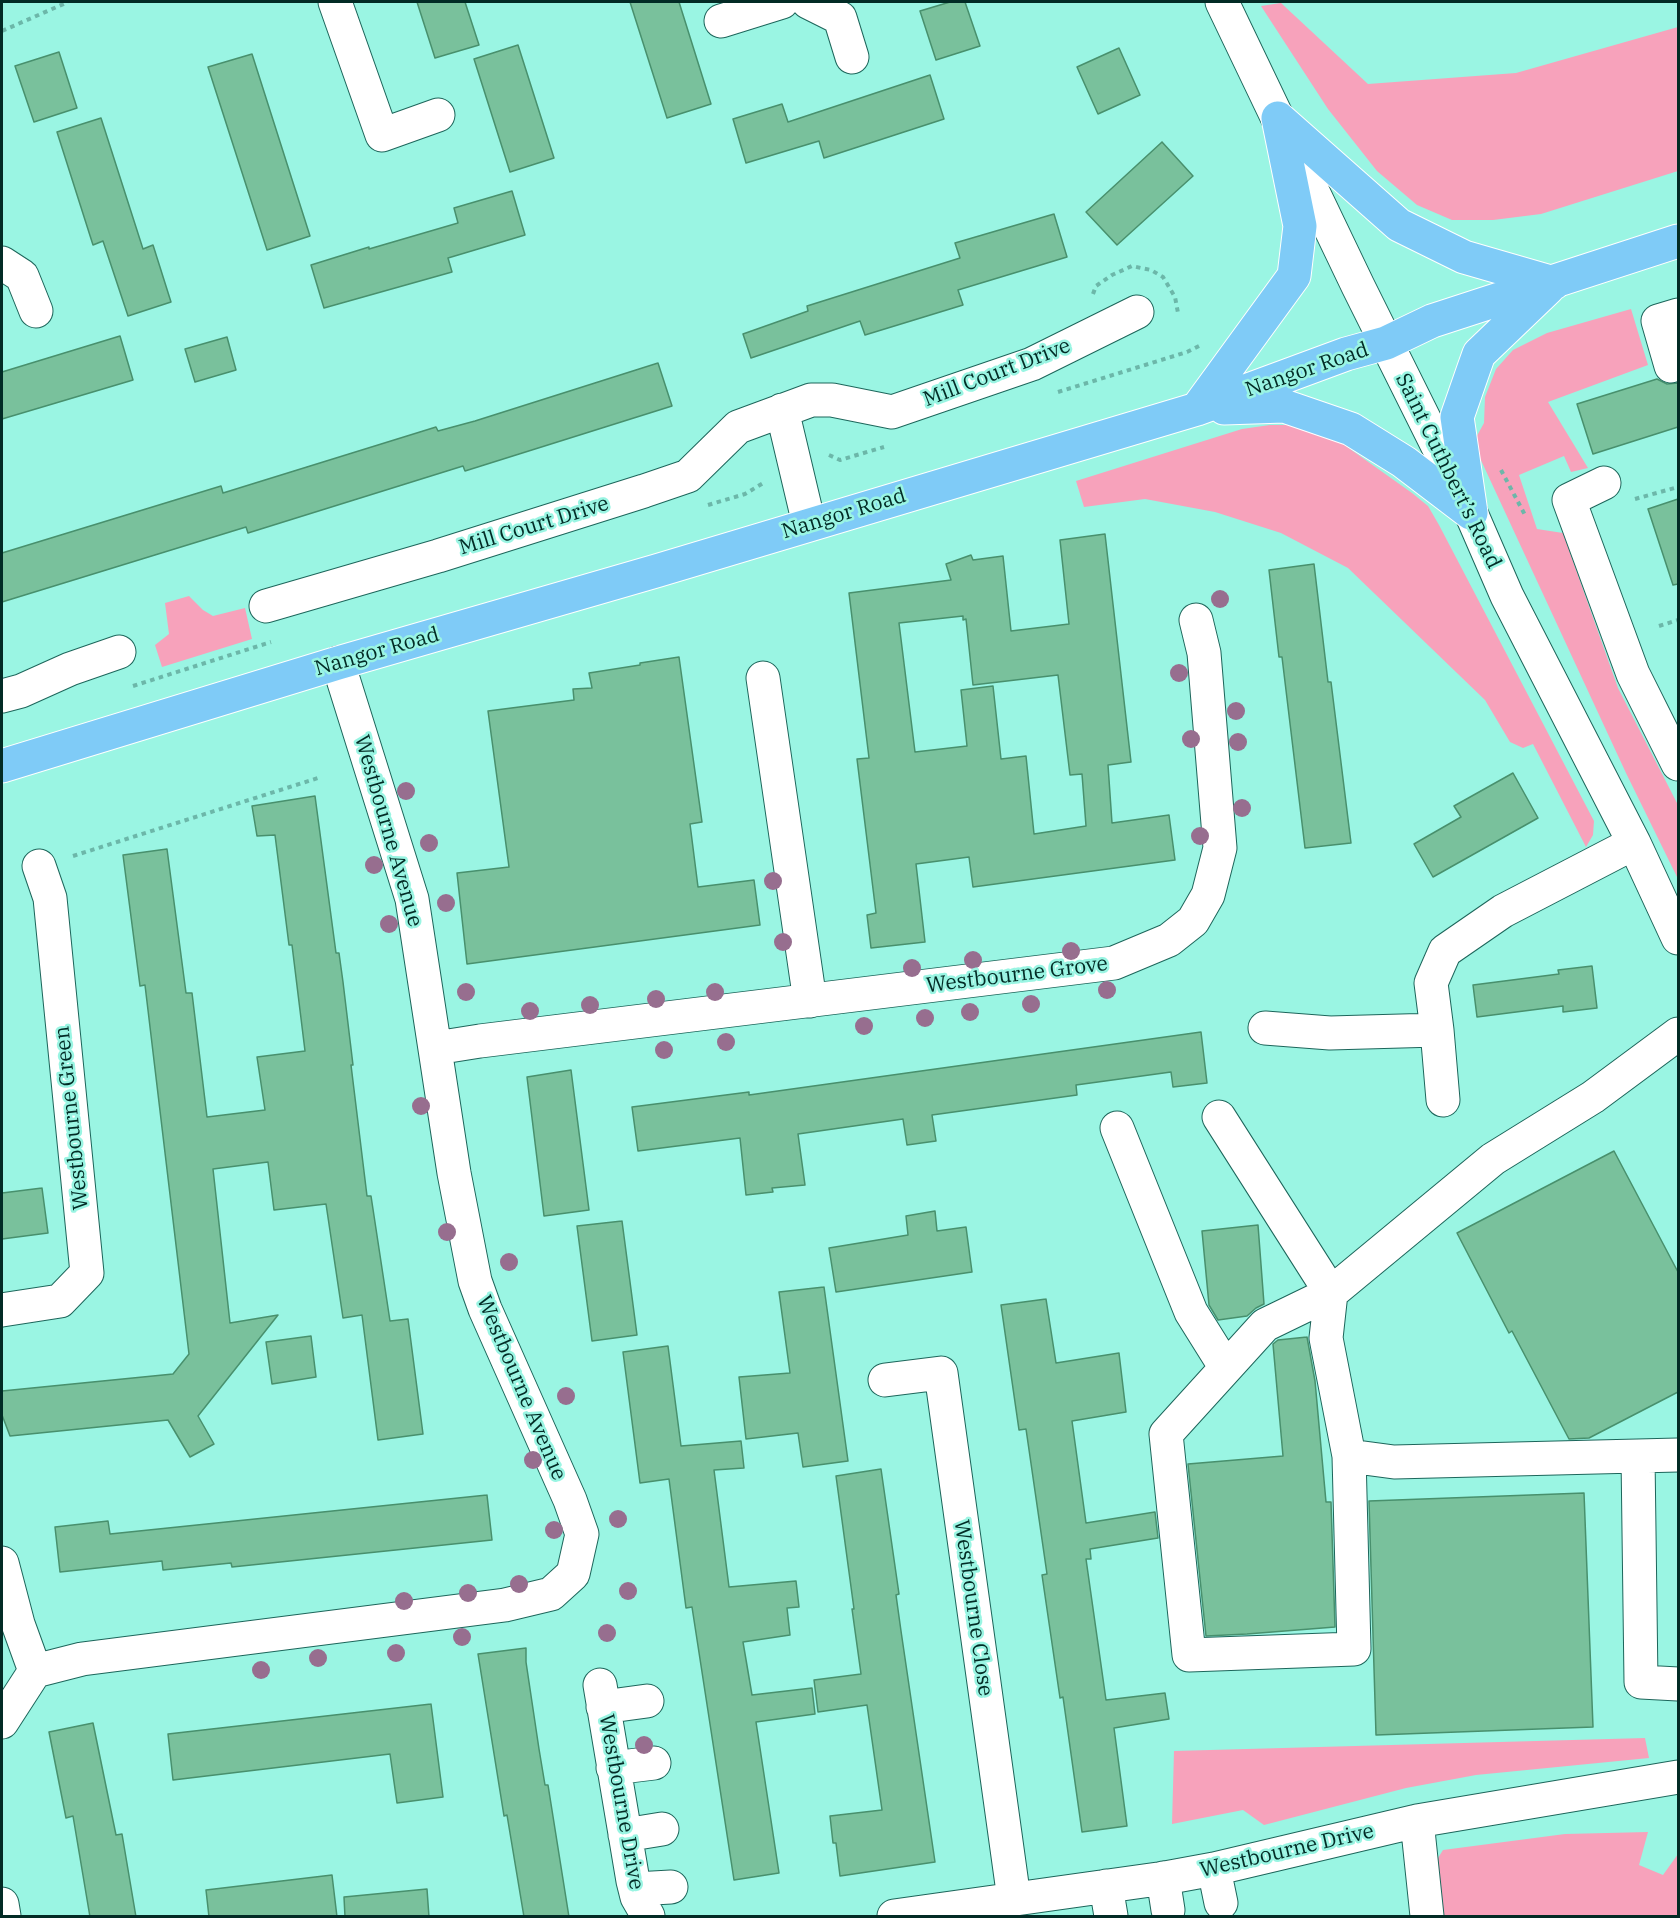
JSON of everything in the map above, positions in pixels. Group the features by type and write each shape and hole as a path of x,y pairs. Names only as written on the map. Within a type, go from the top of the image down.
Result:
{"main road":[{"path":"1278,118 1399,225 1464,257 1554,283"},
{"path":"1197,409 1294,276 1300,226 1278,118"},
{"name":"Nangor Road","path":"2,766 338,663 656,571 1197,409 1346,354 1386,343 1432,321 1678,241"},
{"path":"1471,513 1457,417 1479,354 1554,283"},
{"path":"1197,409 1284,406 1350,429 1404,462 1471,513"}],"street":[{"path":"335,2 382,135 438,115"},
{"path":"721,21 782,2"},
{"path":"808,2 840,18 852,57"},
{"name":"Saint Cuthbert’s Road","path":"1222,2 1386,343 1471,513 1507,596 1634,843 1678,938"},
{"path":"2,263 22,276 36,311"},
{"name":"Mill Court Drive","path":"266,606 466,547 688,476 738,427 811,400 832,400 892,412 1032,364 1137,312"},
{"path":"1671,366 1658,321 1678,315"},
{"path":"782,410 809,524"},
{"path":"1616,492 1569,500 1633,674 1678,764"},
{"name":"Westbourne Grove","path":"436,1048 491,1039 1114,963 1169,940 1193,921 1208,895 1220,848 1204,653 1196,620"},
{"path":"2,696 21,691 70,669 119,652"},
{"name":"Westbourne Avenue","path":"35,1671 82,1659 505,1605 551,1594 573,1574 582,1534 570,1500 485,1309 475,1281 453,1173 412,898 338,663"},
{"path":"763,678 810,1001"},
{"path":"1443,1100 1431,983 1445,951 1503,911 1634,843"},
{"name":"Westbourne Green","path":"2,1310 60,1301 87,1273 50,898 39,866"},
{"path":"1265,1028 1330,1033 1437,1029"},
{"path":"1219,1117 1332,1293 1326,1338 1349,1456 1354,1649 1189,1655 1166,1434 1265,1325 1332,1293 1493,1159 1593,1097 1678,1034"},
{"path":"1117,1128 1191,1312 1226,1368"},
{"name":"Westbourne Close","path":"885,1380 941,1373 1034,1905"},
{"path":"1349,1456 1394,1462 1678,1455"},
{"path":"1638,1456 1641,1682 1678,1684"},
{"path":"2,1563 18,1624 35,1671 2,1722"},
{"name":"Westbourne Drive","path":"642,1903 626,1842 603,1704 647,1708"},
{"path":"614,1775 655,1770"},
{"name":"Westbourne Drive","path":"909,1916 1034,1905 1101,1902 1155,1879 1214,1869 1417,1821 1678,1777"},
{"path":"1417,1821 1428,1917"},
{"path":"626,1842 663,1837"},
{"path":"1214,1869 1221,1903"},
{"path":"1155,1879 1159,1911"},
{"path":"642,1903 671,1887"},
{"path":"2,1904 4,1917"}],"path":[{"path":"2,31 68,2"},
{"path":"1616,492 1678,487"},
{"path":"1659,626 1678,620"},
{"path":"73,856 318,778"}],"shaded area":[{"path":"1281,3 1368,84 1516,73 1678,27 1678,171 1541,214 1493,220 1452,220 1417,205 1377,171 1328,109 1261,6"},
{"path":"1631,309 1648,365 1548,402 1588,468 1571,472 1564,456 1519,475 1537,529 1563,533 1618,688 1678,805 1678,879 1626,773 1473,443 1484,423 1485,397 1496,369 1513,350 1547,333"},
{"path":"1270,425 1296,425 1320,432 1343,444 1428,506 1594,821 1593,835 1586,847 1533,744 1523,748 1510,742 1485,700 1348,568 1281,533 1215,512 1145,499 1084,507 1076,481 1242,429"},
{"path":"189,596 213,616 245,608 252,639 162,667 155,645 169,634 165,603"},
{"path":"1645,1738 1649,1758 1476,1775 1406,1788 1264,1825 1243,1810 1172,1824 1174,1751"},
{"path":"1648,1832 1639,1865 1663,1875 1678,1854 1678,1916 1443,1916 1438,1858 1443,1850 1565,1834"}],"building":[{"path":"417,2 465,2 479,45 435,58"},
{"path":"630,2 679,2 711,104 667,118"},
{"path":"950,2 965,2 980,46 936,60 920,11"},
{"path":"518,45 554,158 510,172 474,59"},
{"path":"1119,48 1140,95 1098,114 1077,67"},
{"path":"59,52 77,108 34,122 15,66"},
{"path":"252,54 310,236 267,250 208,67"},
{"path":"930,75 944,119 824,158 819,141 746,163 733,119 782,104 788,122"},
{"path":"101,118 143,249 153,245 171,302 128,316 103,241 93,245 57,132"},
{"path":"1162,142 1193,176 1117,245 1086,212"},
{"path":"512,191 525,235 448,258 452,272 324,308 311,265 458,223 454,208"},
{"path":"1054,214 1067,257 958,290 963,305 865,335 860,321 751,358 743,334 808,311 807,306 960,258 955,243"},
{"path":"120,336 133,380 2,419 2,372"},
{"path":"227,337 236,370 195,382 185,349"},
{"path":"658,363 672,406 465,471 463,466 248,533 246,527 2,602 2,553 221,486 223,493 436,427 438,431 475,421"},
{"path":"1657,379 1667,384 1678,383 1678,427 1593,454 1577,404"},
{"path":"1678,499 1678,584 1673,585 1648,509"},
{"path":"1105,534 1131,762 1108,765 1112,823 1169,815 1175,860 973,887 969,857 916,864 925,942 871,948 867,915 876,913 857,759 869,758 849,593 951,580 946,564 971,555 973,560 1003,556 1011,631 1069,624 1060,540","holes":["963,616 963,620 966,619 973,685 1058,675 1070,775 1082,774 1086,826 1034,834 1026,756 1001,759 993,686 961,690 967,746 915,752 899,623"]},
{"path":"1314,564 1351,843 1305,848 1269,570"},
{"path":"679,657 702,822 690,824 698,887 754,880 760,925 467,964 457,873 509,867 488,711 574,700 573,689 592,688 589,673"},
{"path":"1513,773 1538,818 1433,877 1414,844 1461,817 1454,806"},
{"path":"315,796 336,953 339,953 343,982 367,1196 371,1196 390,1321 408,1319 423,1434 378,1440 362,1315 343,1318 326,1204 274,1210 268,1162 213,1169 230,1323 278,1315 198,1416 214,1444 190,1457 168,1420 10,1436 2,1415 2,1391 173,1374 189,1354 145,985 140,986 123,855 167,849 186,993 192,993 207,1117 265,1110 257,1057 305,1051 275,835 257,836 252,806"},
{"path":"1592,966 1597,1008 1563,1012 1563,1006 1477,1017 1473,985 1559,974 1558,970"},
{"path":"1201,1032 1207,1083 1173,1087 1171,1072 1076,1085 1077,1095 932,1115 936,1141 907,1145 903,1119 798,1134 805,1185 772,1188 773,1192 746,1195 740,1138 638,1151 632,1107 749,1092 749,1095"},
{"path":"571,1070 589,1210 544,1216 527,1077"},
{"path":"1614,1151 1678,1272 1678,1392 1589,1438 1569,1439 1512,1331 1509,1333 1457,1233"},
{"path":"42,1188 48,1233 2,1239 2,1193"},
{"path":"935,1211 937,1231 966,1227 972,1272 836,1292 829,1248 908,1235 906,1216"},
{"path":"622,1221 637,1335 592,1341 577,1226"},
{"path":"1258,1225 1264,1304 1247,1316 1218,1320 1209,1305 1202,1231"},
{"path":"824,1287 848,1461 803,1467 798,1433 746,1439 739,1377 790,1373 779,1292"},
{"path":"1046,1299 1056,1363 1119,1353 1126,1412 1072,1421 1086,1523 1155,1512 1158,1538 1090,1549 1091,1559 1086,1559 1106,1700 1165,1693 1169,1719 1114,1728 1127,1826 1082,1832 1063,1697 1060,1698 1042,1575 1047,1574 1026,1429 1019,1430 1001,1305"},
{"path":"311,1336 316,1377 272,1384 266,1342"},
{"path":"1307,1337 1315,1381 1326,1502 1331,1502 1335,1627 1206,1636 1188,1464 1283,1456 1273,1344 1278,1340"},
{"path":"668,1346 681,1446 741,1441 744,1468 714,1470 729,1587 796,1581 799,1607 787,1608 790,1635 743,1642 752,1695 812,1688 815,1714 756,1722 779,1873 734,1880 692,1607 686,1608 669,1479 640,1483 623,1352"},
{"path":"881,1469 899,1594 896,1595 935,1862 840,1876 830,1816 882,1810 867,1705 818,1712 814,1680 861,1674 836,1476"},
{"path":"1584,1493 1593,1727 1376,1735 1369,1501"},
{"path":"487,1495 492,1540 232,1567 231,1563 163,1570 162,1561 60,1572 55,1527 108,1521 110,1534"},
{"path":"526,1648 539,1749 545,1785 548,1785 569,1917 524,1917 507,1815 504,1816 478,1654"},
{"path":"431,1704 443,1797 397,1803 390,1754 173,1780 168,1734"},
{"path":"93,1723 116,1835 122,1834 136,1917 90,1917 73,1816 66,1818 49,1732"},
{"path":"332,1875 337,1917 209,1917 206,1890"},
{"path":"427,1889 429,1917 345,1917 344,1897"}]}
